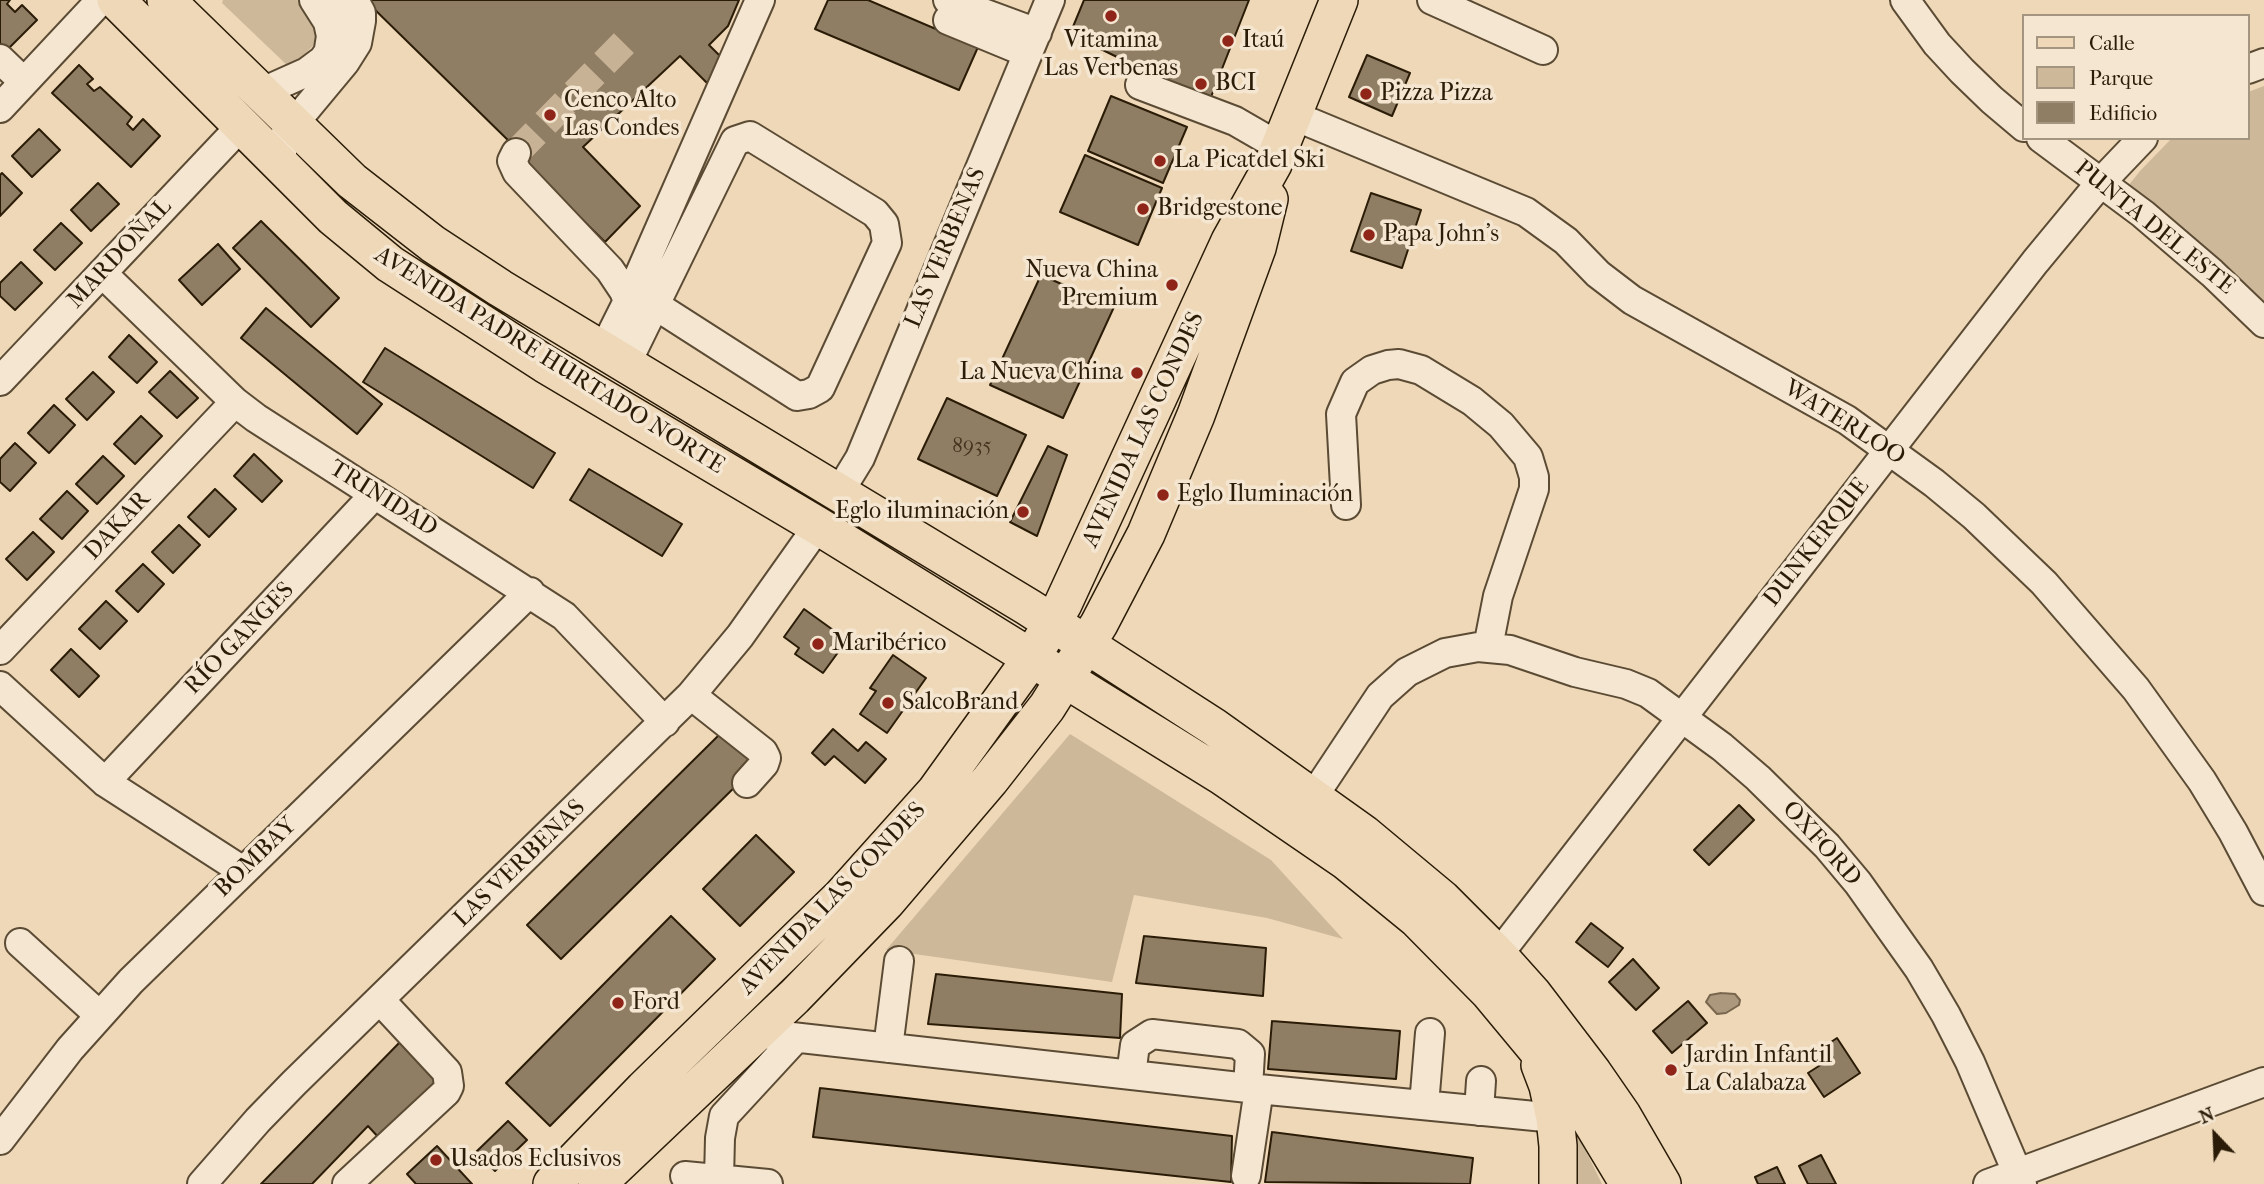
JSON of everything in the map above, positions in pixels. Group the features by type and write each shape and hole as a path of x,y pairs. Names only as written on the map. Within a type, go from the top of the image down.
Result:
{"main road":[{"name":"AVENIDA PADRE HURTADO NORTE","path":"116,0 347,230 390,264 545,364 818,526 1222,776 1346,860 1417,919 1450,951 1525,1036"},
{"name":"AVENIDA PADRE HURTADO NORTE","path":"166,0 352,181 414,230 464,265 1053,623 1214,727 1313,796 1412,873 1442,899 1532,993 1593,1073 1643,1149 1662,1184"},
{"name":"AVENIDA LAS CONDES","path":"552,1184 841,897 936,792 1031,659 1071,589 1230,241 1282,142 1339,0"},
{"name":"AVENIDA LAS CONDES","path":"597,1184 840,950 939,842 1040,716 1064,680 1087,645 1146,534 1196,415 1256,248 1282,142"},
{"path":"545,364 613,356"},
{"path":"1525,1036 1548,1086 1558,1146 1558,1184"},
{"path":"1525,1036 1588,1116 1629,1184"}],"street":[{"path":"0,108 101,0"},
{"path":"314,0 330,29 328,54"},
{"path":"260,93 307,72 328,54 340,25 340,0"},
{"path":"282,166 282,143 292,123 345,62 357,43 361,21 354,0"},
{"path":"641,303 760,0"},
{"name":"LAS VERBENAS","path":"838,494 860,458 1050,0"},
{"path":"1432,0 1543,50"},
{"path":"1905,0 1937,44 1962,71 2022,125"},
{"path":"947,9 1032,43"},
{"path":"0,59 24,82"},
{"name":"WATERLOO","path":"1140,85 1282,142 1526,212 1566,241 1598,274 1632,300 1847,421 1890,449 1934,483 2013,552 2102,647 2160,721 2202,781 2264,891"},
{"name":"MARDOÑAL","path":"0,381 241,126"},
{"path":"516,153 512,161 517,172 641,303 797,396 820,388 887,243 884,224 875,213 750,136 743,137 735,141 641,303 608,341 613,356"},
{"name":"PUNTA DEL ESTE","path":"2044,140 2102,181 2178,243 2264,323"},
{"name":"DUNKERQUE","path":"1498,955 2035,262 2102,181 2141,140"},
{"name":"TRINIDAD","path":"102,273 235,402 278,433 564,616 666,722"},
{"path":"1346,505 1341,414 1355,382 1371,370 1399,364 1421,370 1472,401 1501,425 1528,457 1534,477 1534,489 1498,596 1488,648"},
{"name":"DAKAR","path":"0,650 235,402"},
{"name":"RÍO GANGES","path":"105,782 336,539 375,494"},
{"name":"LAS VERBENAS","path":"202,1184 258,1120 666,722 740,636 818,526"},
{"name":"BOMBAY","path":"5,1124 99,1015 530,592"},
{"name":"OXFORD","path":"1313,796 1370,708 1391,685 1426,661 1445,653 1461,649 1488,648 1522,653 1575,672 1637,688 1722,747 1793,811 1842,864 1890,925 1946,1015 1970,1062 2019,1179"},
{"path":"0,686 105,782 243,871"},
{"path":"691,695 763,752 766,758 764,764 747,783"},
{"path":"20,943 99,1015"},
{"path":"888,1048 899,961"},
{"path":"347,1184 446,1092 449,1086 447,1072 380,1000"},
{"path":"756,1033 1254,1089 1555,1118"},
{"path":"1424,1105 1430,1033"},
{"path":"1131,1075 1135,1045 1152,1034 1238,1044 1250,1054 1254,1089 1246,1176"},
{"path":"719,1179 720,1138 724,1116 796,1038"},
{"path":"1479,1111 1482,1081"},
{"path":"1988,1184 2019,1179 2264,1082"},
{"path":"685,1176 768,1184"}],"green space":[{"path":"223,0 306,2 319,23 319,40 290,68 222,3"},
{"path":"2264,86 2264,316 2128,186 2170,140 2250,140 2250,91"},
{"path":"1070,734 1271,860 1343,939 1267,918 1134,895 1112,982 886,950"},
{"path":"1574,1127 1602,1184 1567,1184"}],"shaded area":[{"path":"1735,994 1740,1000 1739,1005 1726,1013 1717,1014 1706,1002 1710,995"}],"building":[{"path":"0,0 10,0 7,4 15,12 22,5 37,20 7,50 0,43"},
{"name":"Cenco Alto Las Condes","path":"365,0 739,0 728,26 709,45 725,61 707,83 680,56 583,147 640,206 605,242 514,152 517,149"},
{"path":"828,0 868,0 978,47 959,90 815,29"},
{"path":"1084,0 1249,0 1209,102 1070,34"},
{"path":"1367,55 1410,73 1392,116 1349,97"},
{"path":"79,65 93,79 87,84 94,91 100,87 132,117 127,124 133,130 143,119 160,136 131,167 52,93"},
{"path":"1111,96 1187,127 1163,183 1088,151"},
{"path":"39,129 60,150 32,177 12,156"},
{"path":"1085,155 1162,188 1138,245 1060,212"},
{"path":"2,173 22,193 0,216 0,175"},
{"path":"98,183 119,204 91,231 71,210"},
{"path":"1371,193 1421,210 1402,268 1351,251"},
{"path":"261,221 339,298 311,327 233,248"},
{"path":"61,223 82,243 55,270 34,250"},
{"path":"218,244 240,269 202,305 179,280"},
{"path":"21,262 42,283 15,310 0,296 0,283"},
{"path":"1041,275 1114,307 1063,418 990,385"},
{"path":"266,308 382,404 357,434 241,338"},
{"path":"129,335 157,362 137,383 109,357"},
{"path":"385,348 555,453 533,488 363,382"},
{"path":"170,371 198,398 177,418 149,392"},
{"path":"93,372 114,392 87,420 66,399"},
{"path":"947,398 1026,435 997,496 918,459"},
{"path":"54,405 75,425 49,453 28,433"},
{"path":"141,416 162,436 135,464 114,444"},
{"path":"15,443 36,463 10,491 0,482 0,459"},
{"path":"1048,446 1067,455 1037,536 1010,522"},
{"path":"254,454 282,481 262,502 234,476"},
{"path":"103,456 124,476 97,504 76,484"},
{"path":"589,469 682,524 662,556 570,500"},
{"path":"215,489 236,509 209,537 188,517"},
{"path":"67,491 88,511 62,539 40,519"},
{"path":"179,525 200,545 173,573 152,552"},
{"path":"33,532 54,552 27,580 6,559"},
{"path":"143,564 164,584 138,612 116,591"},
{"path":"106,601 127,621 100,649 79,629"},
{"name":"Maribérico","path":"804,609 847,640 823,673 795,654 799,648 784,637"},
{"path":"71,649 99,676 79,697 51,670"},
{"name":"SalcoBrand","path":"893,655 926,678 887,733 860,714 876,691 870,688"},
{"path":"833,729 858,751 866,742 886,759 865,783 834,756 825,765 812,753"},
{"path":"723,731 757,765 561,959 527,925"},
{"path":"1739,805 1754,820 1709,865 1694,850"},
{"path":"756,835 794,872 740,926 703,889"},
{"path":"671,916 715,959 550,1126 506,1083"},
{"path":"1591,923 1623,948 1608,967 1576,942"},
{"path":"1144,936 1266,948 1263,996 1136,983"},
{"path":"1633,959 1659,988 1636,1010 1609,982"},
{"path":"936,974 1122,994 1120,1038 928,1024"},
{"path":"1688,1001 1707,1023 1672,1053 1653,1031"},
{"path":"1272,1021 1400,1031 1396,1079 1268,1069"},
{"path":"1837,1038 1860,1073 1824,1097 1808,1073 1833,1057 1825,1046"},
{"path":"401,1041 439,1078 380,1139 368,1126 312,1184 261,1184"},
{"path":"820,1088 1232,1136 1231,1182 813,1137"},
{"path":"508,1121 527,1140 495,1171 476,1152"},
{"path":"1272,1132 1473,1158 1470,1184 1265,1182"},
{"name":"Usados Eclusivos","path":"437,1146 472,1184 416,1184 407,1174"},
{"path":"1821,1155 1836,1184 1808,1184 1799,1166"},
{"path":"1777,1167 1785,1184 1758,1184 1755,1177"}],"tunnel":[{"path":"516,153 626,41"}],"place":[{"name":"Vitamina Las Verbenas","path":"1111,16"},
{"name":"Itaú","path":"1228,41"},
{"name":"BCI","path":"1201,84"},
{"name":"Pizza Pizza","path":"1366,94"},
{"name":"Cenco Alto Las Condes","path":"550,115"},
{"name":"La Picatdel Ski","path":"1160,161"},
{"name":"Bridgestone","path":"1143,209"},
{"name":"Papa John's","path":"1369,235"},
{"name":"Nueva China Premium","path":"1172,285"},
{"name":"La Nueva China","path":"1137,373"},
{"name":"Eglo Iluminación","path":"1163,495"},
{"name":"Eglo iluminación","path":"1023,512"},
{"name":"Maribérico","path":"818,644"},
{"name":"SalcoBrand","path":"888,703"},
{"name":"Ford","path":"618,1003"},
{"name":"Jardin Infantil La Calabaza","path":"1671,1070"},
{"name":"Usados Eclusivos","path":"436,1160"}]}
